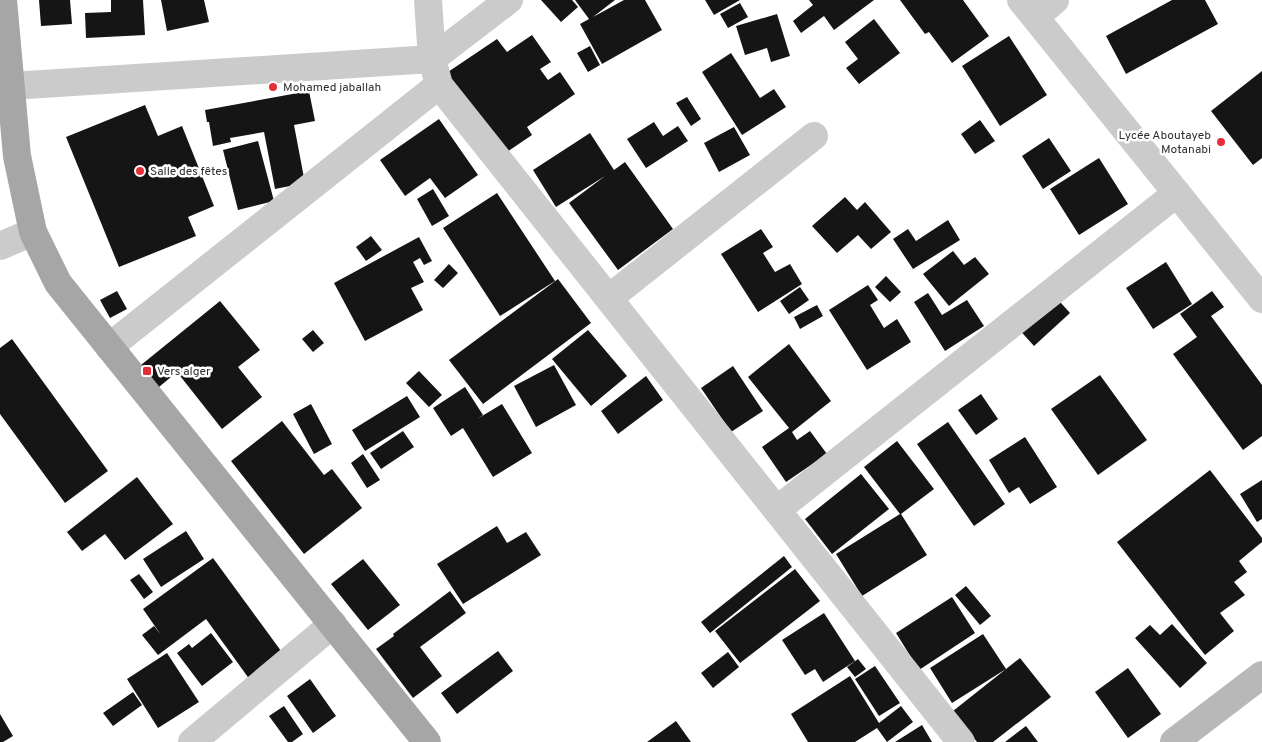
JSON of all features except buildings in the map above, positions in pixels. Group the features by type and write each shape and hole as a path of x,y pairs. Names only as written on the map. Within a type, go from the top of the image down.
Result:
{"main road":[{"path":"3,0 17,156 33,232 58,283 426,742"},
{"path":"1174,742 1262,675"}],"street":[{"path":"428,0 432,59 439,85 961,742"},
{"path":"11,86 432,59 509,0"},
{"path":"1037,6 1177,193 1262,299"},
{"path":"109,347 439,85"},
{"path":"608,298 814,136"},
{"path":"778,510 1177,193"},
{"path":"0,246 33,232"},
{"path":"192,742 332,624"}],"place":[{"name":"Mohamed jaballah","path":"273,87"},
{"name":"Lycée Aboutayeb Motanabi","path":"1221,142"},
{"name":"Salle des fêtes","path":"140,171"},
{"name":"Vers alger","path":"147,371"}]}
